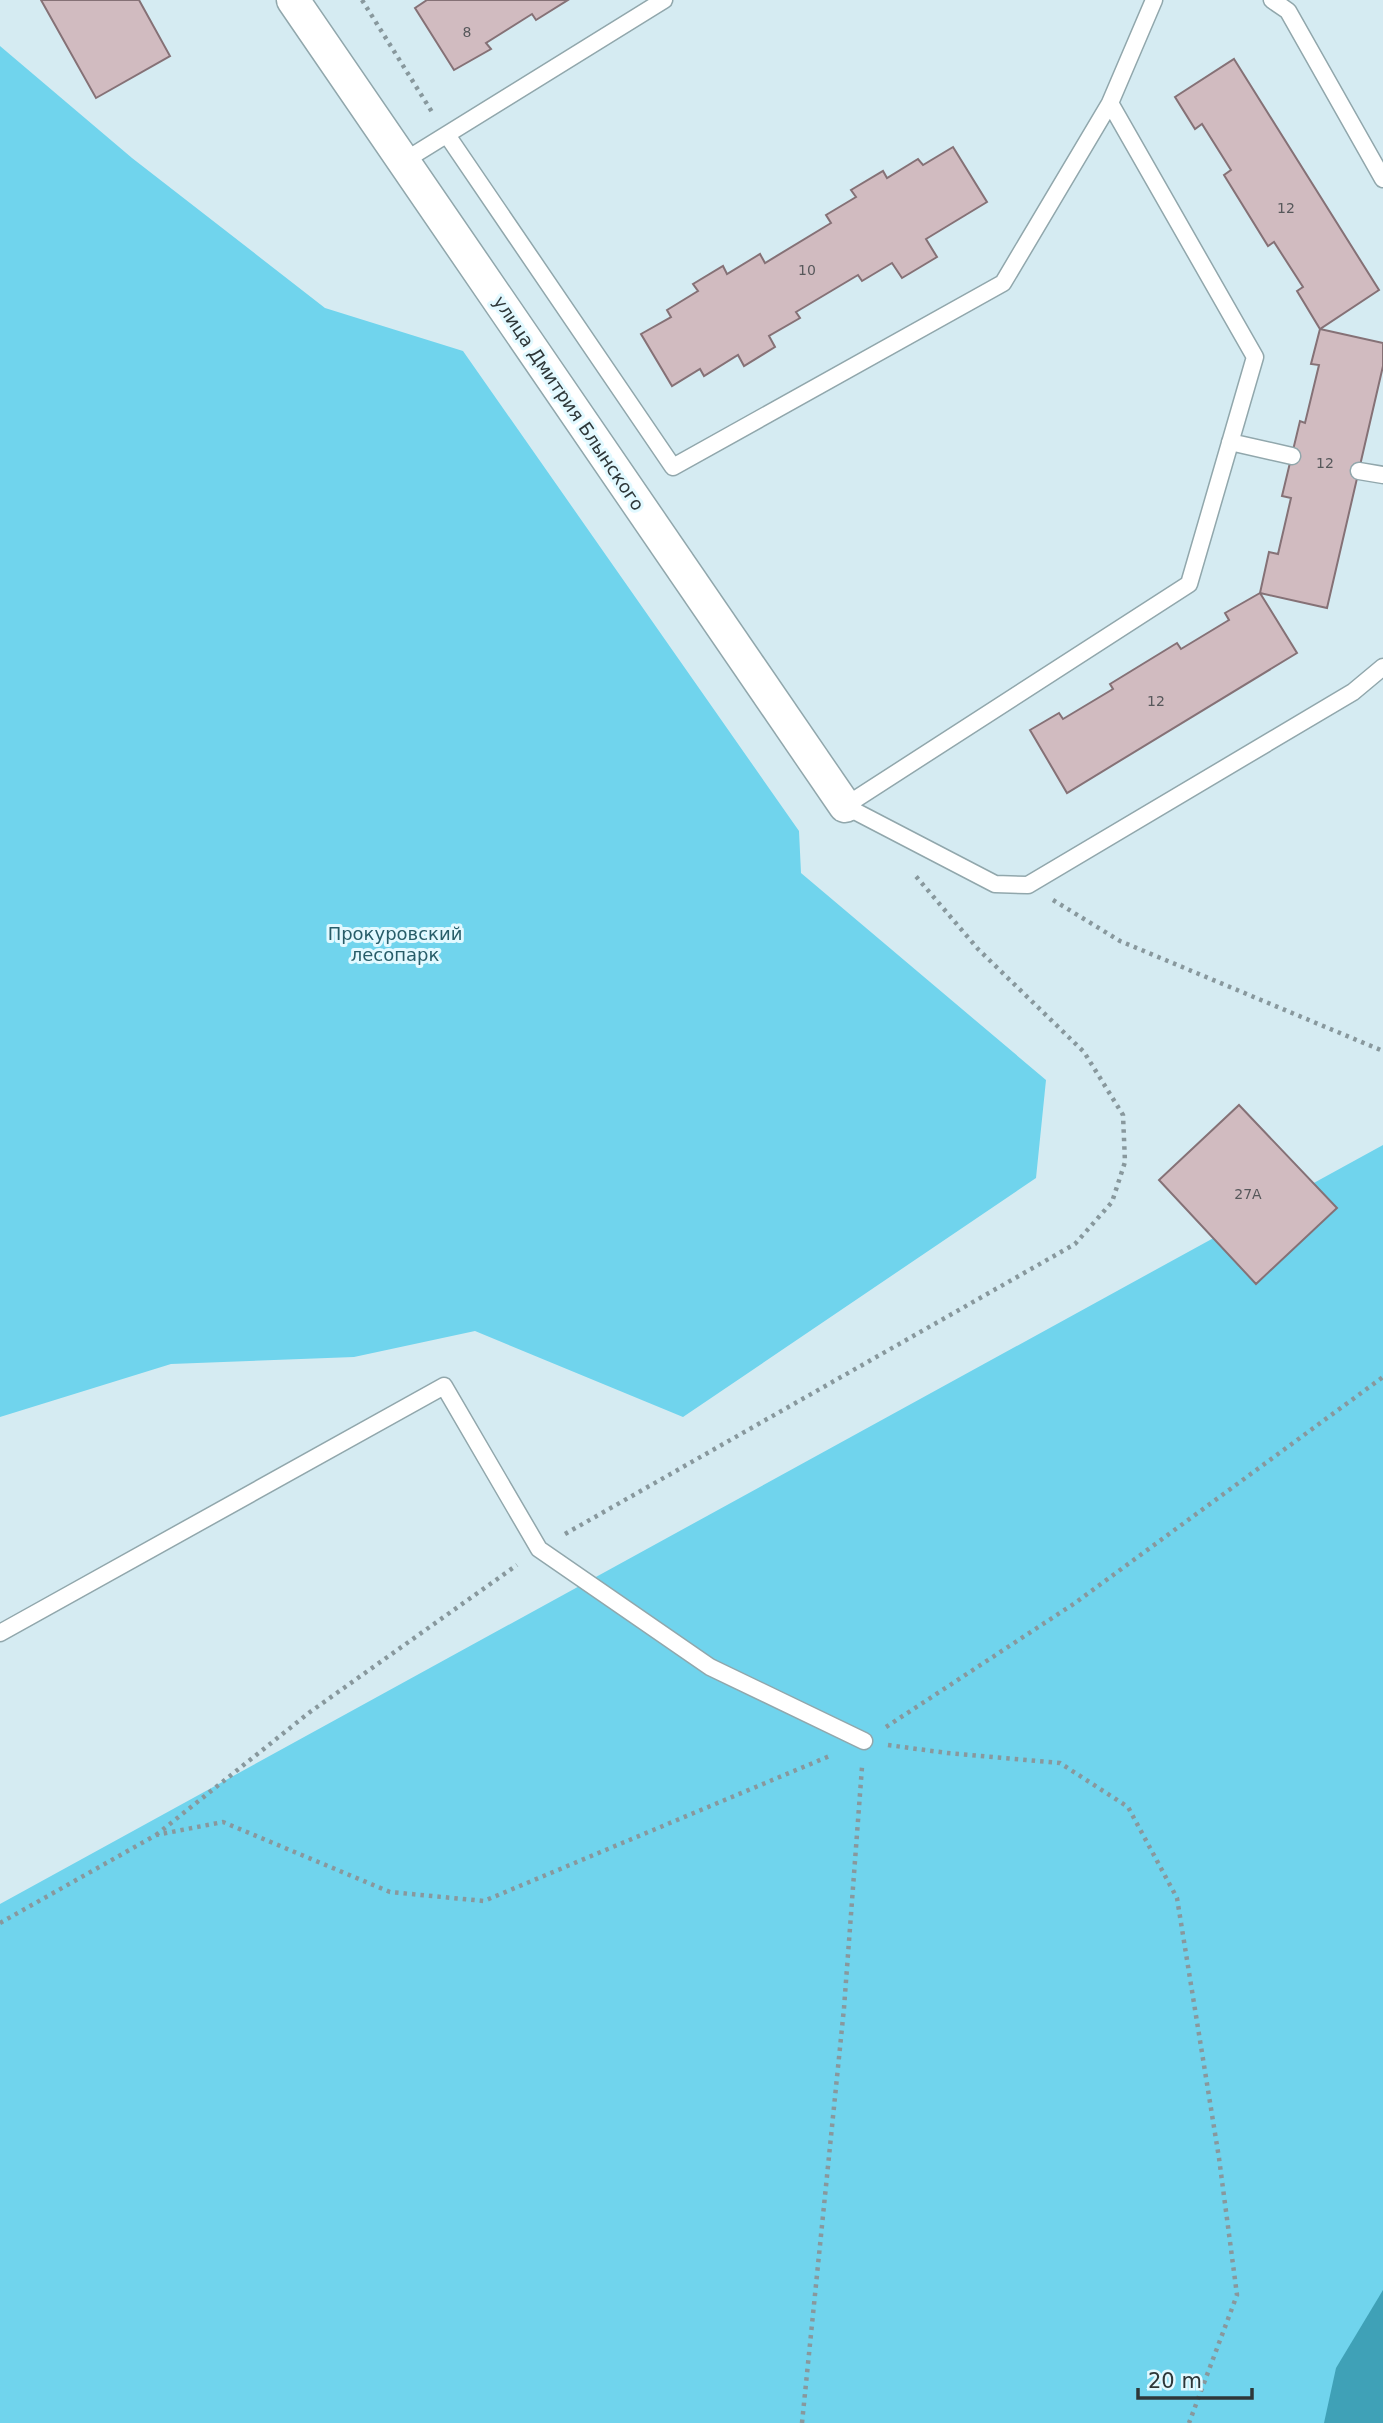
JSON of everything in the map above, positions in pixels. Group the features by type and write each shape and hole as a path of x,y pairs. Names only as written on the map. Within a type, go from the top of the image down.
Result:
{"street":[{"name":"улица Дмитрия Блынского","path":"293,0 845,806"}],"lane":[{"path":"404,161 664,0"},
{"path":"447,135 673,467 1003,283 1110,103 1154,0"},
{"path":"1272,0 1288,12 1383,179"},
{"path":"1110,103 1255,357 1189,584 845,806 995,884 1028,885 1353,692 1383,667"},
{"path":"1230,442 1292,456"},
{"path":"1359,471 1383,475"},
{"path":"0,1633 444,1386 539,1549 710,1667 864,1741"}],"path":[{"path":"362,0 447,135"},
{"path":"0,1923 156,1835 310,1712 539,1549 1075,1244 1112,1202 1125,1162 1123,1115 1084,1052 978,949 904,864"},
{"path":"1028,885 1119,941 1383,1051"},
{"path":"156,1835 223,1822 390,1892 484,1901 864,1741 1075,1603 1383,1377"},
{"path":"802,2423 844,2008 864,1741"},
{"path":"864,1741 947,1753 1060,1763 1128,1807 1177,1898 1219,2158 1237,2295 1189,2423"}],"green space":[{"name":"Прокуровский лесопарк","path":"0,46 132,158 325,308 463,351 799,831 801,873 1046,1080 1036,1178 683,1417 475,1331 354,1357 171,1364 0,1417"},
{"path":"1383,1145 1383,2423 0,2423 0,1904"}],"shaded area":[{"path":"1383,2290 1383,2423 1324,2423 1336,2368"}],"building":[{"path":"41,0 139,0 170,56 96,98"},
{"path":"427,0 568,0 536,20 532,14 486,43 491,49 454,70 415,8"},
{"path":"1234,59 1379,290 1320,329 1297,291 1303,287 1274,242 1268,246 1224,175 1231,170 1202,124 1195,129 1175,97"},
{"path":"953,147 987,202 926,239 937,257 902,278 892,263 862,281 858,275 796,312 800,318 769,336 775,347 744,366 738,355 704,376 700,369 672,386 641,334 671,317 667,310 698,291 693,284 723,266 727,274 760,254 765,263 831,223 826,215 856,197 851,190 883,171 887,178 918,159 923,165"},
{"path":"1320,329 1383,343 1383,366 1327,608 1260,593 1269,552 1278,554 1291,498 1282,496 1300,421 1305,423 1319,365 1311,364"},
{"path":"1260,593 1297,653 1067,793 1030,730 1059,713 1063,719 1113,689 1110,684 1177,643 1181,649 1229,620 1225,613"},
{"path":"1239,1105 1337,1208 1256,1284 1159,1180"}]}
